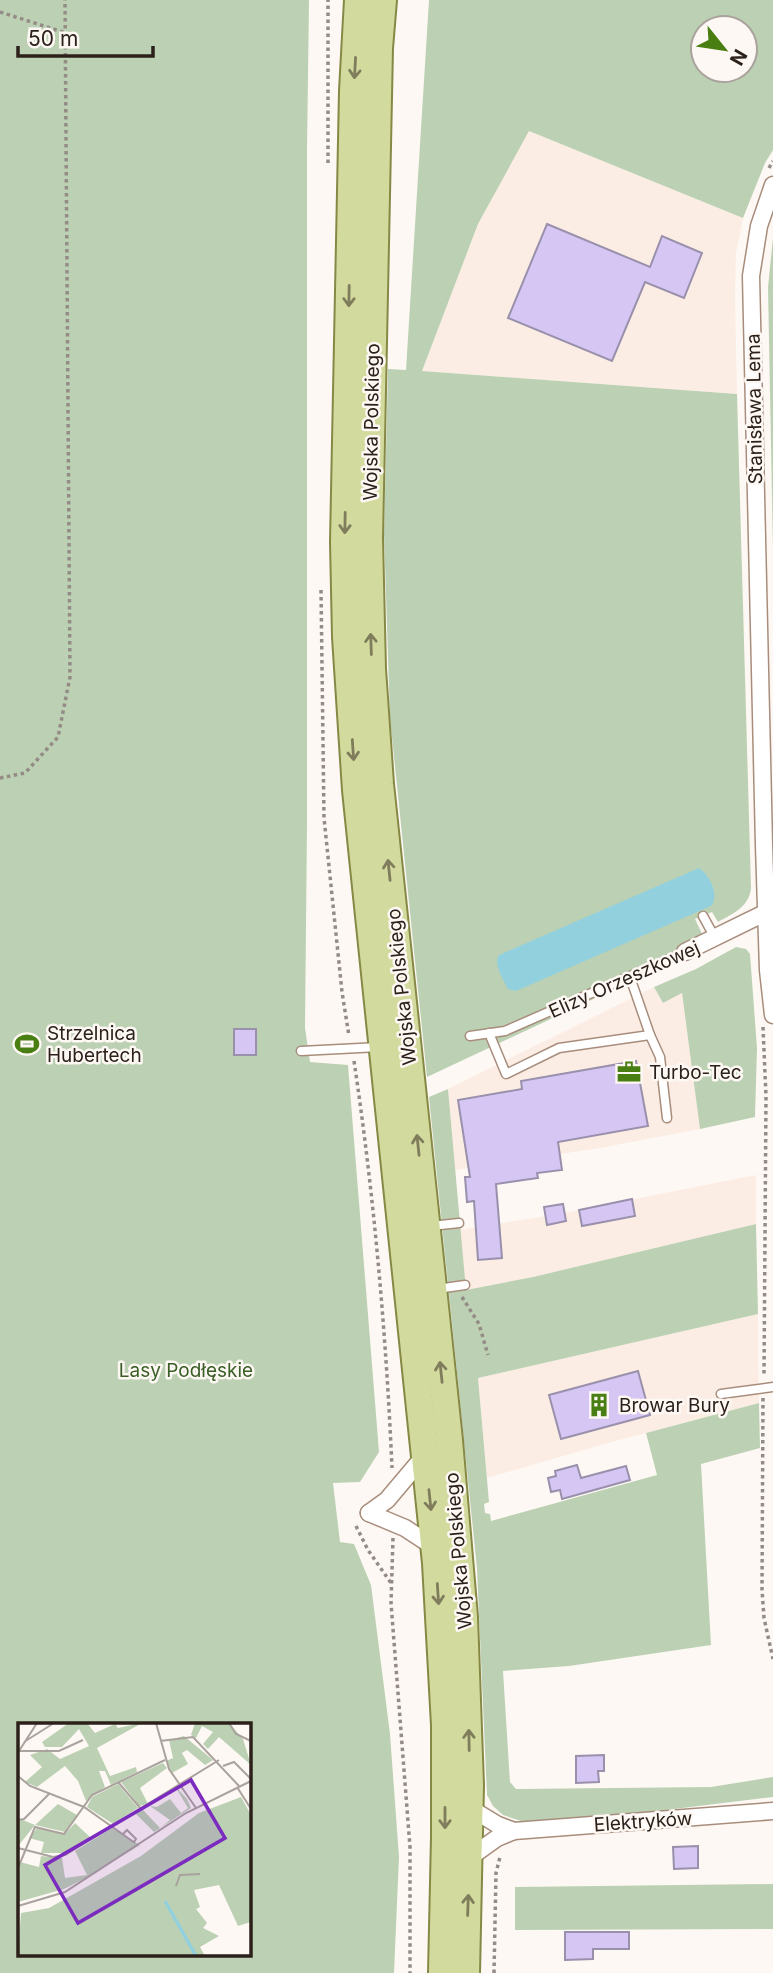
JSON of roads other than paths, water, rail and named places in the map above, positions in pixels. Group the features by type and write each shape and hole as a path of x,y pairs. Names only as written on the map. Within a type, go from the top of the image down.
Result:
{"main road":[{"name":"Wojska Polskiego","path":"358,0 353,105 344,541 346,638 356,790 426,1454 442,1642 445,1725 442,1973"},
{"name":"Wojska Polskiego","path":"383,0 379,48 369,538 372,668 380,784 426,1226 444,1288 468,1694 470,1808 466,1973"}],"street":[{"name":"Stanisława Lema","path":"768,1016 770,910 751,276 759,226 773,184"},
{"name":"Elizy Orzeszkowej","path":"685,953 770,910"},
{"path":"426,1454 387,1500 369,1513 393,1522 434,1547"},
{"name":"Elektryków","path":"470,1808 498,1825 514,1830"},
{"name":"Elektryków","path":"469,1858 497,1838 514,1830 773,1811"}],"lane":[{"path":"704,916 715,938"},
{"name":"Elizy Orzeszkowej","path":"470,1036 505,1031 685,953"},
{"path":"630,976 660,1057 667,1118"},
{"path":"489,1033 506,1074 559,1048 650,1034"},
{"path":"301,1051 383,1046"},
{"path":"426,1226 459,1223"},
{"path":"444,1288 465,1285"},
{"path":"721,1394 768,1388"}],"water":[{"path":"699,868 707,875 714,891 714,902 711,906 516,991 508,989 498,967 499,955"}],"place":[{"name":"Strzelnica Hubertech","path":"27,1044"},
{"name":"Turbo-Tec","path":"629,1072"},
{"name":"Browar Bury","path":"599,1405"}],"park label":[{"name":"Lasy Podłęskie","path":"186,1370"}]}
